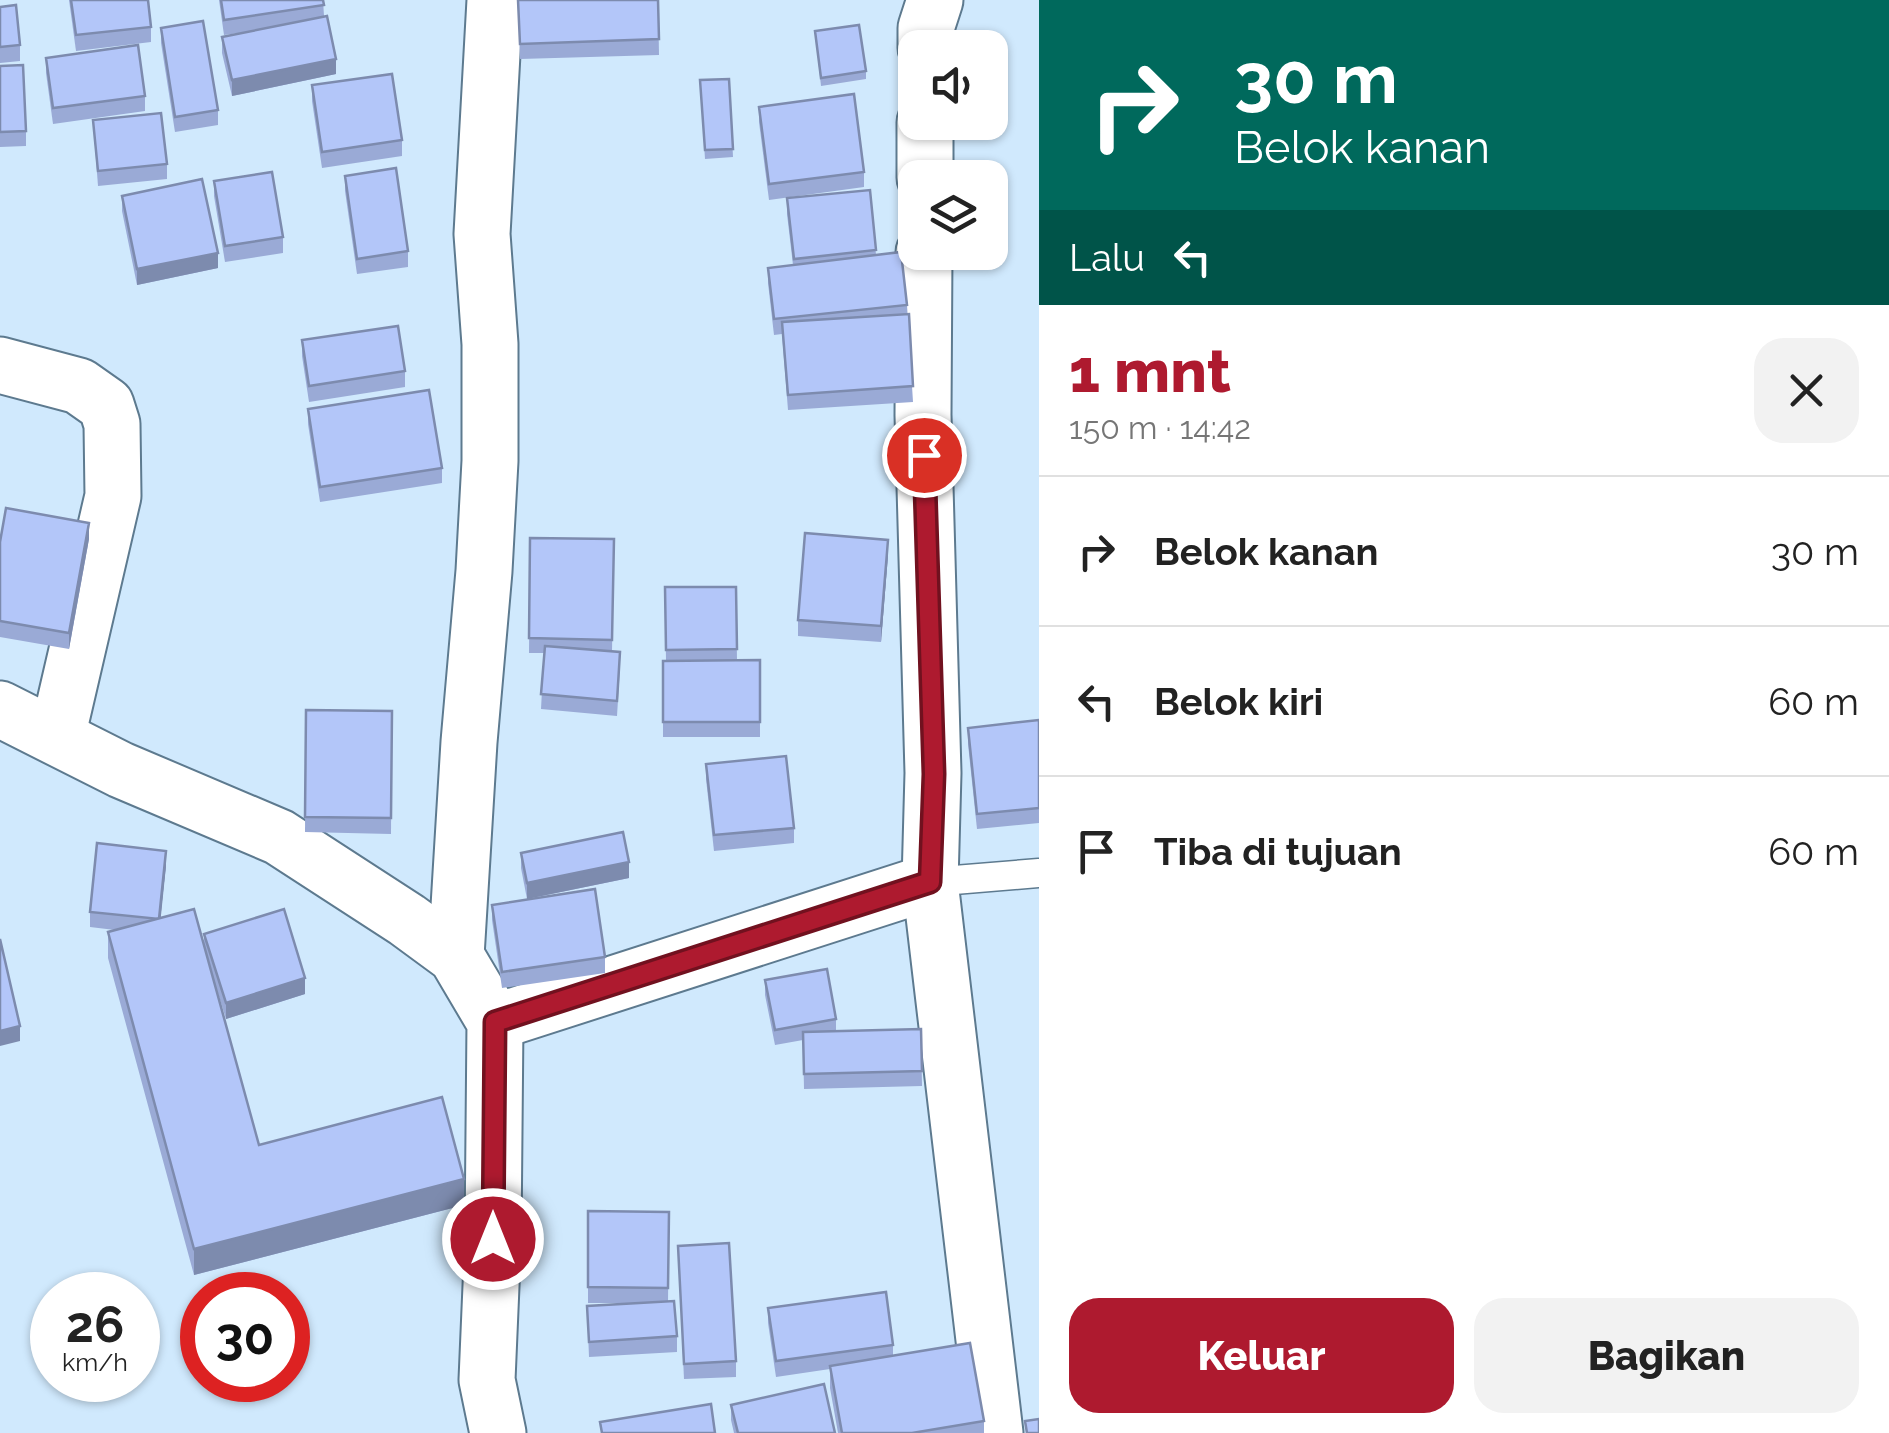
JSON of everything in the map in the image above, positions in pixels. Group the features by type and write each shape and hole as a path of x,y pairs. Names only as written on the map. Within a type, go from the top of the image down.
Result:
{"street":[{"path":"456,956 490,461 490,344 482,234 495,0"},
{"path":"924,270 923,416 934,774 930,882 995,1433"},
{"path":"0,365 79,386 106,405 112,424 113,496 57,737"},
{"path":"0,709 121,770 280,837 456,956 495,1022 487,1380 498,1433"},
{"path":"495,1022 930,882"}],"lane":[{"path":"930,882 1039,874"}],"building":[{"path":"71,0 148,0 151,27 76,35"},
{"path":"221,0 323,0 324,5 224,20"},
{"path":"518,0 658,0 659,39 520,44"},
{"path":"16,5 20,45 0,47 0,7"},
{"path":"327,16 336,59 232,80 222,37"},
{"path":"203,21 218,110 175,117 161,28"},
{"path":"859,25 866,71 821,78 815,31"},
{"path":"138,45 145,96 53,108 46,58"},
{"path":"23,65 26,131 0,132 0,66"},
{"path":"392,74 402,140 322,152 312,85"},
{"path":"729,79 733,149 705,150 700,80"},
{"path":"854,94 864,172 769,184 759,107"},
{"path":"161,113 167,164 98,171 93,120"},
{"path":"396,168 408,251 357,259 345,176"},
{"path":"272,172 283,237 225,246 214,181"},
{"path":"202,179 218,253 137,269 122,196"},
{"path":"870,190 876,250 794,259 787,198"},
{"path":"898,252 907,305 774,319 768,268"},
{"path":"909,314 913,386 788,395 782,322"},
{"path":"398,326 405,371 309,386 302,340"},
{"path":"429,390 442,468 320,487 308,409"},
{"path":"6,508 89,523 69,633 0,621 0,542"},
{"path":"805,533 888,540 881,626 798,620"},
{"path":"530,538 614,539 612,640 529,638"},
{"path":"665,587 736,587 737,649 666,650"},
{"path":"545,646 620,652 617,701 541,694"},
{"path":"760,660 760,722 663,722 663,661"},
{"path":"306,710 392,711 391,818 305,817"},
{"path":"1039,720 1039,808 977,814 968,728"},
{"path":"786,756 794,828 714,835 706,764"},
{"path":"623,832 629,862 527,883 521,853"},
{"path":"97,843 166,851 159,919 90,912"},
{"path":"595,889 605,957 502,972 492,905"},
{"path":"194,909 259,1145 442,1097 464,1179 194,1249 108,932"},
{"path":"284,909 305,978 226,1003 204,934"},
{"path":"0,939 20,1026 0,1031"},
{"path":"827,969 836,1019 775,1030 765,980"},
{"path":"921,1029 922,1071 804,1074 803,1032"},
{"path":"588,1211 669,1212 668,1288 588,1287"},
{"path":"729,1243 736,1361 684,1364 678,1246"},
{"path":"886,1292 893,1345 776,1361 768,1308"},
{"path":"674,1301 677,1336 589,1342 587,1306"},
{"path":"970,1343 984,1421 912,1433 842,1433 830,1366"},
{"path":"824,1384 835,1433 738,1433 731,1405"},
{"path":"711,1404 715,1433 602,1433 600,1422"},
{"path":"1039,1419 1039,1433 1027,1433 1025,1421"}],"route":[{"path":"493,1239 495,1022 930,882 934,774 924,455"}]}
